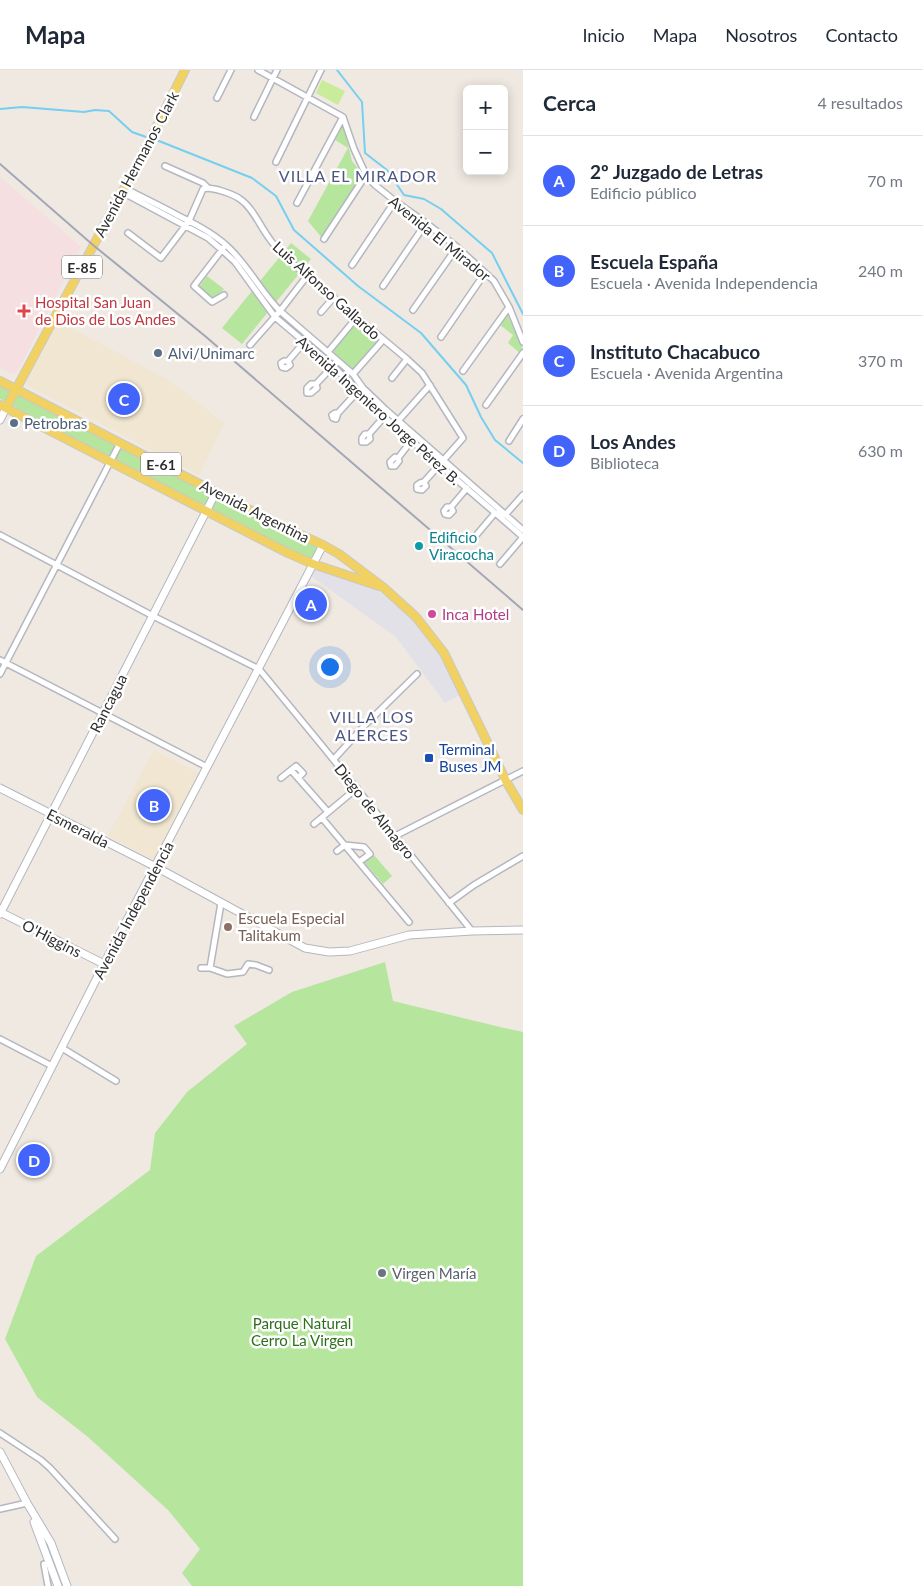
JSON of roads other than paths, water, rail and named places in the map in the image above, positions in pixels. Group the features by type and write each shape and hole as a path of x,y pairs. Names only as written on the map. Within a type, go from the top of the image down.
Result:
{"main road":[{"name":"Avenida Hermanos Clark","path":"16,389 147,146 185,70"},
{"name":"Avenida Argentina","path":"0,381 273,522 323,545"},
{"name":"E-85","path":"3,406 16,389"},
{"name":"Avenida Argentina","path":"3,406 312,564"},
{"path":"0,420 3,406"},
{"name":"Rancagua","path":"0,913 216,492"},
{"name":"Avenida Independencia","path":"1,1165 323,545"},
{"name":"E-61","path":"323,545 353,564 384,588 416,617 444,653 506,781 523,810"},
{"name":"E-61","path":"312,564 384,588"},
{"name":"Esmeralda","path":"0,788 156,867 305,948 329,952 350,951 409,935 523,930"},
{"name":"O'Higgins","path":"0,913 104,964"},
{"path":"0,1452 50,1543 67,1586"},
{"path":"27,1502 58,1586"}],"street":[{"path":"217,98 231,70"},
{"path":"258,70 343,117 297,203"},
{"path":"254,117 277,70"},
{"path":"276,162 322,70"},
{"name":"Avenida El Mirador","path":"343,117 354,149 366,175 375,185 457,248 494,281 509,307 523,342"},
{"name":"Luis Alfonso Gallardo","path":"165,166 202,183 207,188 214,188 241,200 249,208 270,240 287,259 422,373 462,438 442,463"},
{"path":"324,239 366,175"},
{"path":"128,232 161,258 187,223 203,189 207,188"},
{"name":"Avenida Ingeniero Jorge Pérez B.","path":"123,190 212,234 226,244 240,258 246,273 275,317 361,389 412,440 442,463 467,488 523,537"},
{"path":"352,265 396,201"},
{"name":"Avenida Ingeniero Jorge Pérez B.","path":"187,223 236,262 280,312 354,374 361,389 384,417 396,423 523,530"},
{"path":"383,286 426,223"},
{"path":"224,295 212,302 194,286 226,244"},
{"path":"413,310 457,248"},
{"path":"441,337 485,273"},
{"path":"250,345 280,312 307,276"},
{"path":"321,312 334,297"},
{"path":"463,370 509,307"},
{"path":"328,352 356,317"},
{"path":"288,361 309,336"},
{"path":"354,374 383,340"},
{"path":"486,405 523,353"},
{"path":"392,378 407,359"},
{"path":"316,384 333,366"},
{"path":"396,423 430,385"},
{"path":"338,413 361,389"},
{"path":"369,434 384,417"},
{"path":"509,440 523,419"},
{"path":"398,458 412,440"},
{"path":"0,674 3,662 120,443"},
{"path":"424,482 442,463"},
{"path":"451,507 467,488"},
{"path":"473,539 495,513 505,515 523,495"},
{"path":"0,535 153,616 259,669"},
{"path":"500,564 523,537"},
{"path":"3,662 207,767"},
{"name":"Diego de Almagro","path":"259,669 472,931"},
{"path":"334,760 366,724 417,674"},
{"path":"281,778 296,766 303,774 298,778"},
{"path":"291,770 328,812"},
{"path":"395,836 523,771"},
{"path":"314,824 357,788"},
{"path":"322,818 409,922"},
{"path":"337,851 345,845 364,847 370,854 359,862"},
{"path":"449,903 474,885 523,856"},
{"path":"210,968 222,903"},
{"path":"201,968 210,968 227,974 243,972 248,964 268,970"},
{"path":"0,1039 52,1066"},
{"path":"62,1048 116,1081"},
{"path":"0,1433 50,1468 115,1539"},
{"path":"0,1509 27,1502"},
{"path":"44,1564 48,1586"}],"waterway":[{"path":"337,70 362,102 365,153 387,170 404,195 424,199 441,209 492,253 523,314"},
{"path":"0,109 22,107 84,112 95,110 109,111 132,132 149,138"},
{"path":"154,139 252,178 276,196 294,230 358,286 421,333 466,385 481,417 495,440 523,463"}],"railway":[{"path":"0,164 93,245 205,336 523,610"}],"place":[{"name":"Hospital San Juan de Dios de Los Andes","path":"24,311"},
{"name":"Alvi/Unimarc","path":"158,353"},
{"name":"Instituto Chacabuco","path":"124,399"},
{"name":"Petrobras","path":"14,423"},
{"name":"Edificio Viracocha","path":"419,546"},
{"name":"2º Juzgado de Letras","path":"311,604"},
{"name":"Inca Hotel","path":"432,614"},
{"name":"Terminal Buses JM","path":"429,758"},
{"name":"Escuela España","path":"154,805"},
{"name":"Escuela Especial Talitakum","path":"228,927"},
{"name":"Los Andes","path":"34,1160"},
{"name":"Virgen María","path":"382,1273"}],"district":[{"name":"VILLA EL MIRADOR","path":"358,175"},
{"name":"VILLA LOS ALERCES","path":"372,725"}],"park label":[{"name":"Parque Natural Cerro La Virgen","path":"302,1332"}]}
